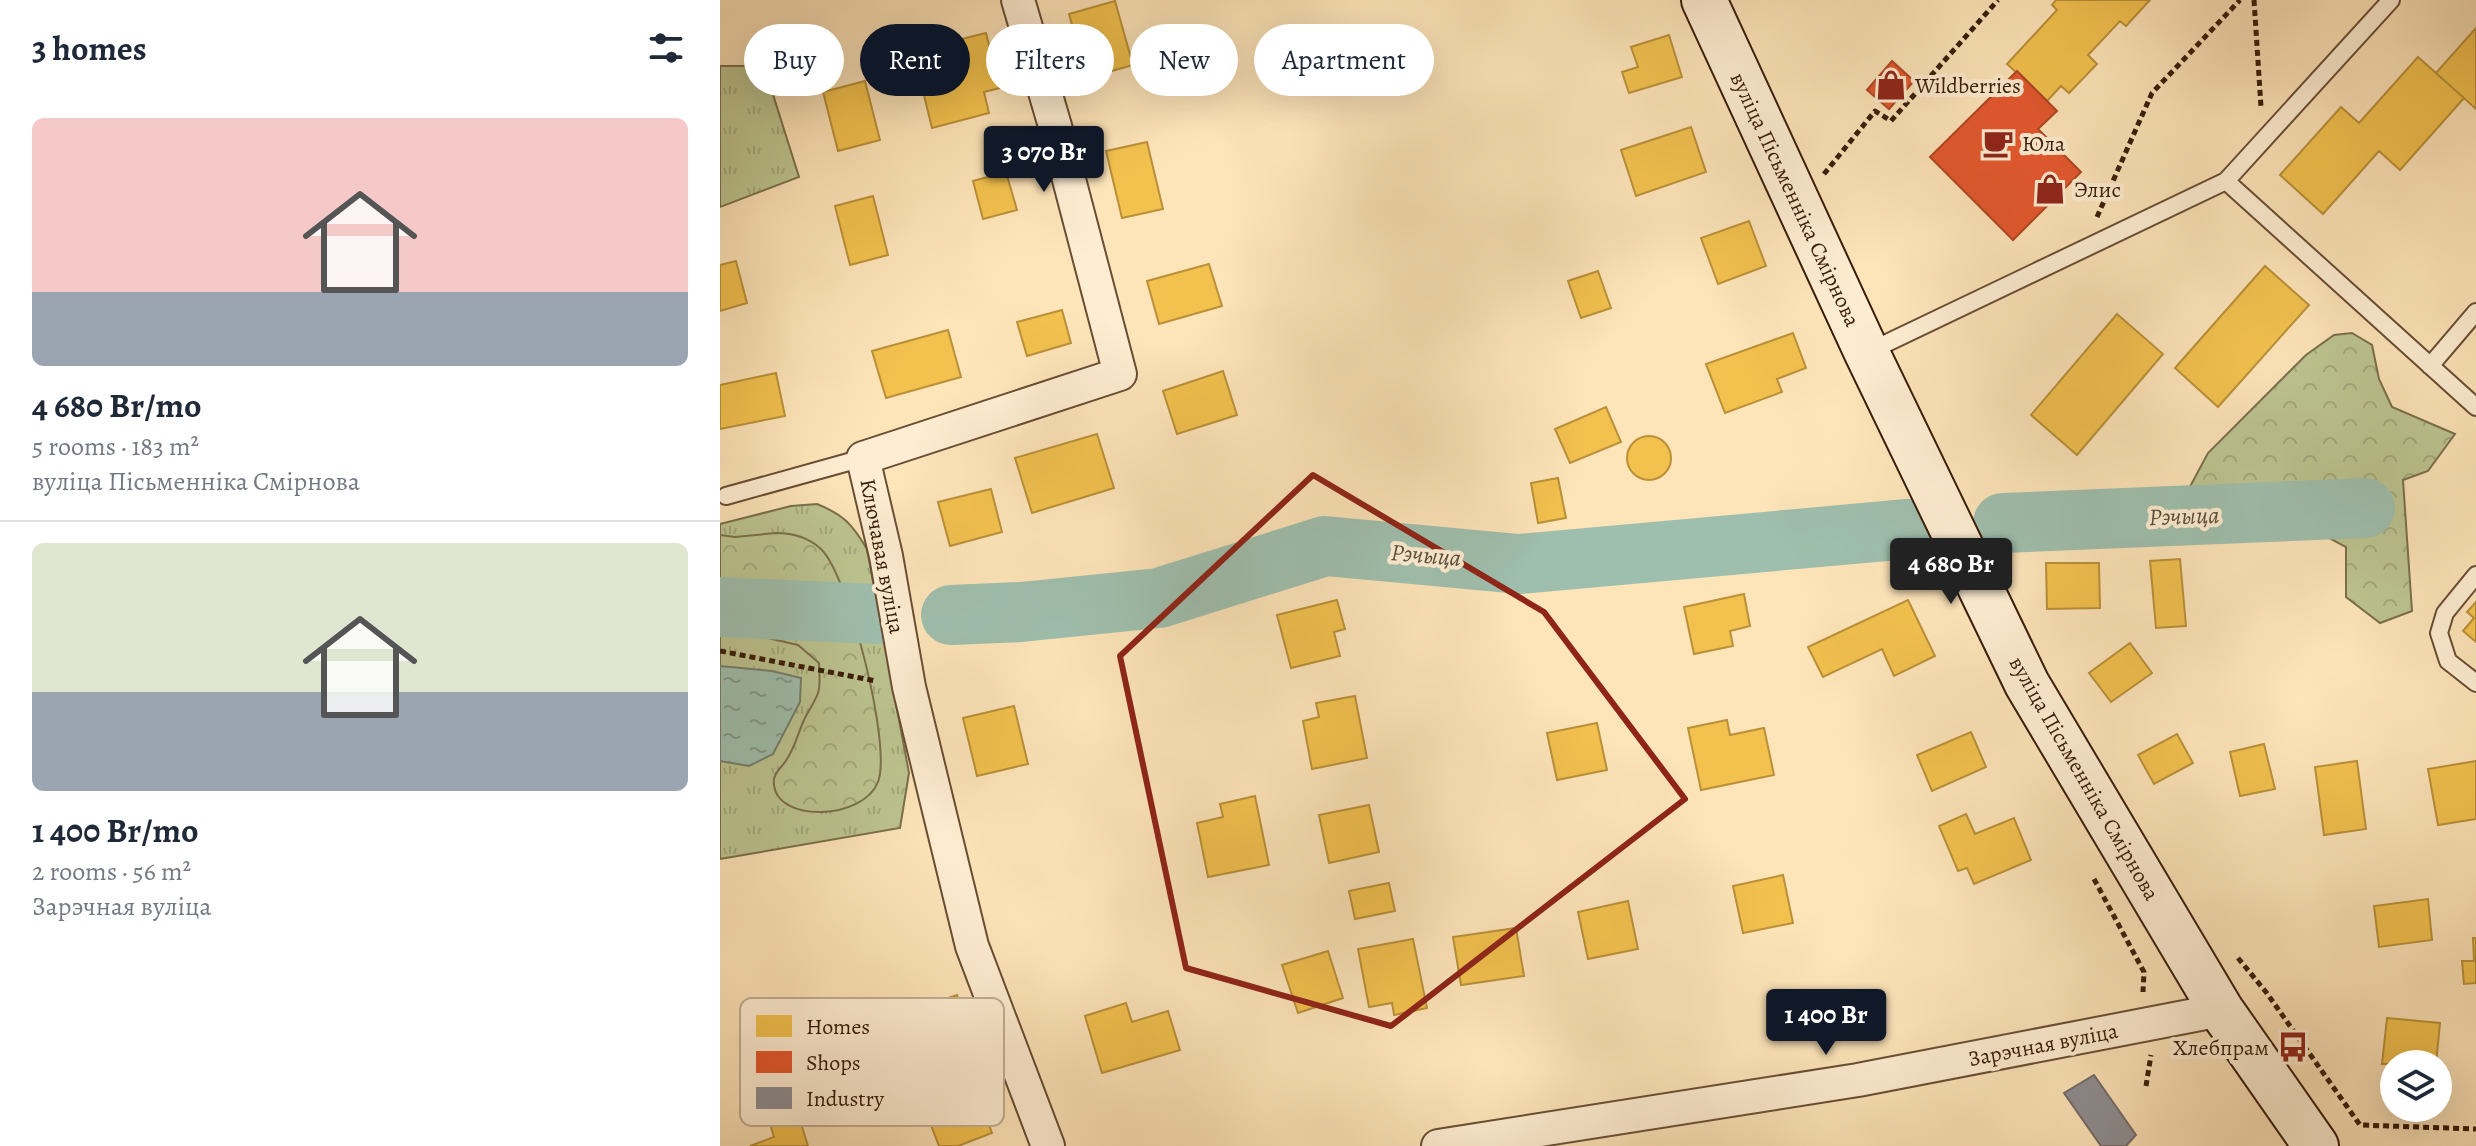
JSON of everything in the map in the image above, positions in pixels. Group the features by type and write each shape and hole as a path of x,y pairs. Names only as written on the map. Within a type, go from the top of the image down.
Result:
{"main road":[{"name":"вуліца Пісьменніка Смірнова","path":"1704,0 1867,353 2027,684 2221,1010 2316,1146"}],"street":[{"name":"Ключавая вуліца","path":"992,998 972,946 909,687 886,556 863,458 1120,374 1055,126 1018,0"},
{"name":"Зарэчная вуліца","path":"1438,1146 1858,1080 2221,1010"},
{"name":"Ключавая вуліца","path":"1004,1030 1048,1146"}],"lane":[{"path":"1867,353 2226,181 2391,0"},
{"path":"2226,181 2476,407"},
{"path":"2430,366 2476,312"},
{"path":"726,496 863,458"},
{"path":"2476,575 2445,613 2439,633 2448,661 2476,683"}],"path":[{"path":"1817,160 1824,175 1875,111 1891,121 1998,0"},
{"path":"2082,250 2152,93 2240,0"},
{"path":"2254,0 2263,140"},
{"path":"720,651 909,687"},
{"path":"2238,957 2360,1125 2476,1129"},
{"path":"2146,1086 2152,1048"}],"highlighted area":[{"path":"1313,475 1544,612 1685,799 1391,1026 1186,968 1120,656"}],"green space":[{"path":"720,66 744,66 744,96 773,96 799,177 720,207"},
{"path":"2352,333 2372,345 2379,379 2392,407 2455,434 2428,471 2403,480 2412,611 2380,623 2346,597 2346,547 2322,534 2237,537 2206,532 2185,496 2208,453 2306,355 2334,335"},
{"path":"817,504 846,521 867,549 909,773 900,828 720,859 720,524 791,506"},
{"path":"776,533 800,536 811,541 832,565 855,625 874,700 881,763 878,782 869,795 840,810 805,811 790,806 779,797 774,785 776,774 790,754 818,693 819,663 798,645 745,633 720,632 720,535 735,537"}],"water":[{"path":"720,666 772,671 801,678 800,702 773,754 749,766 720,761"}],"building: Homes":[{"path":"2056,0 2150,0 2126,26 2120,21 2088,55 2097,64 2069,93 2061,86 2047,101 2007,64 2057,10 2052,5"},
{"path":"1115,1 1130,54 1130,66 1114,70 1114,24 1072,24 1069,14"},
{"path":"2476,28 2476,109 2436,73"},
{"path":"986,33 984,92 989,113 932,128 924,96 970,96 970,37"},
{"path":"1669,35 1682,77 1629,93 1622,72 1638,67 1631,47"},
{"path":"2418,57 2464,98 2400,170 2379,151 2323,214 2280,175 2341,107 2359,123"},
{"path":"860,82 860,96 869,96 880,140 838,151 824,96 844,96 844,86"},
{"path":"1691,127 1706,172 1636,196 1621,150"},
{"path":"1147,142 1163,209 1122,218 1106,151"},
{"path":"1006,172 1017,210 983,219 973,181"},
{"path":"873,196 888,255 850,265 835,206"},
{"path":"1749,221 1766,266 1718,284 1701,238"},
{"path":"736,261 747,303 720,311 720,265"},
{"path":"1209,264 1222,306 1159,324 1147,281"},
{"path":"2265,266 2309,305 2218,407 2175,368"},
{"path":"1598,271 1611,308 1581,318 1568,281"},
{"path":"1062,310 1071,343 1027,356 1017,322"},
{"path":"2117,314 2163,354 2077,455 2031,415"},
{"path":"948,330 961,377 886,398 872,351"},
{"path":"1793,333 1806,368 1777,379 1782,392 1725,413 1706,364"},
{"path":"1223,371 1237,415 1177,434 1163,391"},
{"path":"776,373 785,416 720,429 720,385"},
{"path":"1606,407 1621,442 1570,463 1555,429"},
{"path":"1097,434 1114,488 1032,513 1015,458"},
{"path":"1649,436 1665,442 1671,458 1665,474 1649,480 1633,474 1627,458 1633,442"},
{"path":"1558,478 1566,518 1538,523 1531,483"},
{"path":"991,489 1002,532 950,546 938,502"},
{"path":"2180,559 2186,626 2156,628 2150,561"},
{"path":"2046,563 2099,563 2100,608 2047,609"},
{"path":"1744,594 1750,626 1730,631 1733,646 1694,654 1684,607"},
{"path":"1337,600 1345,629 1334,632 1340,656 1291,668 1277,615"},
{"path":"1908,600 1935,656 1894,676 1882,649 1823,677 1808,647"},
{"path":"2476,602 2476,642 2463,631 2474,618 2467,612"},
{"path":"2130,643 2152,673 2111,702 2089,673"},
{"path":"1355,696 1367,758 1312,769 1303,721 1319,717 1316,703"},
{"path":"1014,706 1028,764 977,776 963,718"},
{"path":"1727,720 1730,735 1764,728 1774,775 1701,790 1688,728"},
{"path":"1597,723 1607,770 1557,780 1547,733"},
{"path":"1971,732 1986,767 1932,791 1917,755"},
{"path":"2177,734 2193,763 2154,784 2138,755"},
{"path":"2264,744 2275,789 2240,796 2230,752"},
{"path":"2357,761 2366,829 2324,835 2315,767"},
{"path":"2476,761 2476,819 2438,825 2428,769"},
{"path":"1255,796 1269,865 1208,877 1197,823 1223,817 1220,804"},
{"path":"1369,805 1379,852 1329,863 1319,815"},
{"path":"1966,814 1975,834 2014,818 2031,860 1974,884 1967,868 1958,871 1939,826"},
{"path":"1783,875 1793,923 1743,933 1733,886"},
{"path":"1389,883 1395,911 1355,919 1349,891"},
{"path":"2428,899 2432,940 2379,947 2374,906"},
{"path":"1628,901 1638,949 1588,959 1578,912"},
{"path":"1516,928 1524,976 1461,985 1453,937"},
{"path":"2473,938 2476,938 2476,983 2464,984 2462,961 2474,961"},
{"path":"1413,939 1427,1008 1394,1015 1392,1003 1369,1007 1358,949"},
{"path":"1328,951 1343,998 1298,1013 1282,965"},
{"path":"1126,1003 1132,1022 1168,1011 1180,1050 1102,1073 1085,1016"},
{"path":"2387,1018 2440,1023 2437,1050 2384,1050"},
{"path":"771,1126 802,1126 808,1146 750,1146 774,1137"},
{"path":"931,1126 989,1126 992,1133 958,1146 939,1146"}],"building: Shops":[{"name":"Wildberries","path":"1892,61 1914,81 1889,109 1867,90"},
{"name":"Юла","path":"2017,71 2057,111 2038,129 2081,172 2013,240 1930,157"}],"building: Industry":[{"path":"2094,1075 2136,1135 2126,1146 2101,1146 2064,1093"}],"waterway":[{"name":"Рэчыца","path":"2003,523 2365,508"},
{"name":"Рэчыца","path":"951,615 1021,612 1159,598 1325,546 1519,564 1908,529"},
{"name":"Рэчыца","path":"720,607 877,614"}],"place":[{"name":"Wildberries","path":"1891,85"},
{"name":"Юла","path":"1998,143"},
{"name":"Элис","path":"2050,189"},
{"name":"Хлебпрам","path":"2293,1047"}]}
